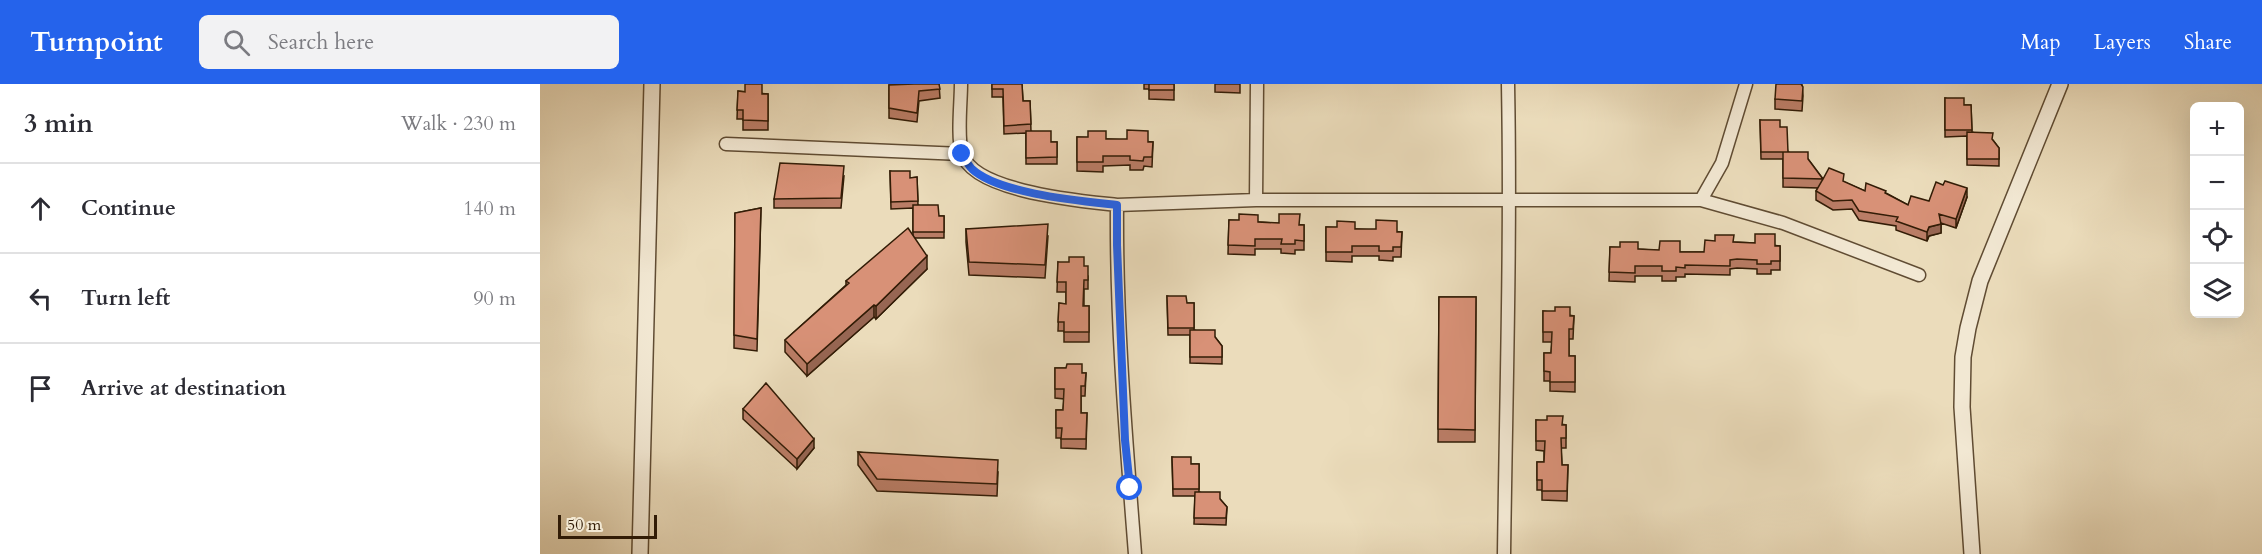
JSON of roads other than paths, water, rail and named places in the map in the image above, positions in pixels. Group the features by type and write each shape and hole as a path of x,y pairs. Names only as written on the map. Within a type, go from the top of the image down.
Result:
{"street":[{"path":"640,554 652,84"},
{"path":"962,84 962,154 972,169 988,180 1029,192 1117,205 1256,201 1701,201 1783,223 1919,275"},
{"path":"1256,201 1257,84"},
{"path":"1504,554 1510,202 1508,84"},
{"path":"1701,201 1722,163 1746,84"},
{"path":"1972,554 1962,406 1963,357 1968,328 1980,281 2060,84"},
{"path":"726,144 962,154"},
{"path":"1117,205 1125,440 1135,554"}]}
